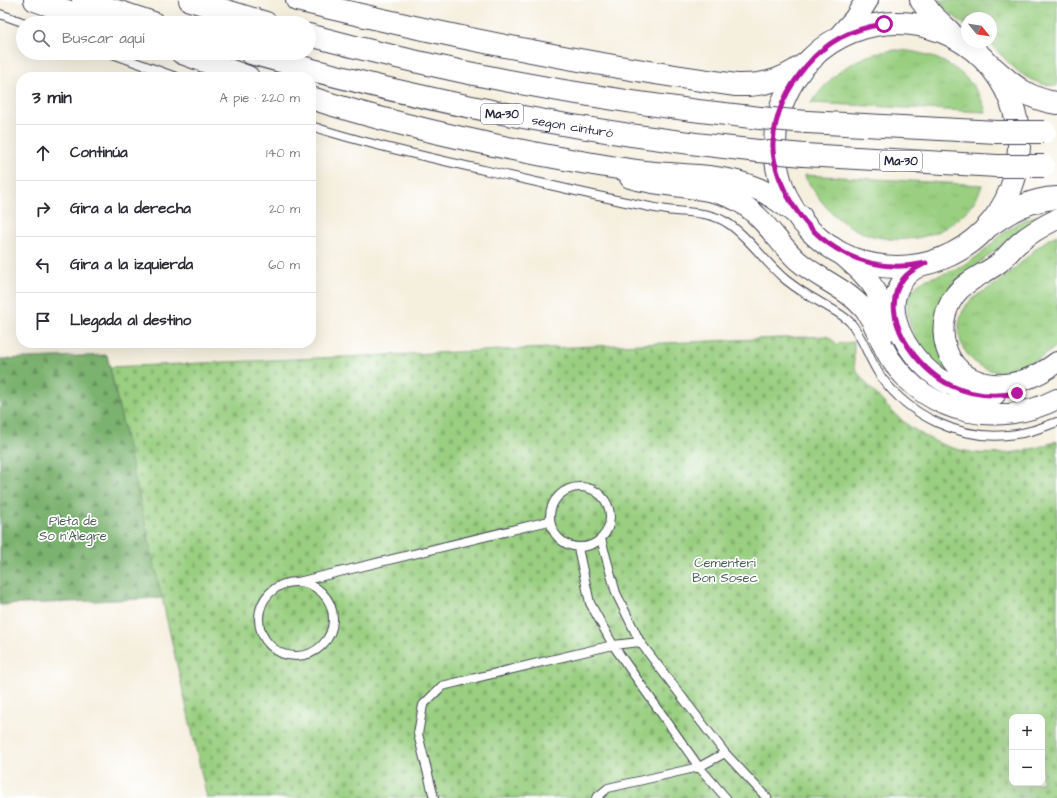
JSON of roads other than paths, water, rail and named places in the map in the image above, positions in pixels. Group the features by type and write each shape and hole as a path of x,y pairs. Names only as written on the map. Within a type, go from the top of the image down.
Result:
{"main road":[{"path":"35,0 81,16"},
{"path":"83,0 132,16"},
{"path":"190,0 243,16"},
{"path":"297,0 466,38 564,58 636,71 751,86 775,81 788,76 812,59 838,38 855,18 867,0"},
{"path":"922,0 931,14 957,38"},
{"path":"838,38 852,32 874,26 904,23 926,26 946,32 975,50 1008,82 1026,94 1039,100 1057,103"},
{"path":"316,37 412,61 552,90 624,101 760,118 806,122 997,132 1051,132"},
{"path":"812,59 798,75 783,100 778,114 773,144 777,172 786,194 801,217 816,234 832,247 851,257 872,264 894,266 926,263 956,252 974,240 990,225 1004,215 1024,204 1057,198"},
{"path":"201,60 234,72"},
{"name":"segon cinturó","path":"275,60 344,79 490,112 622,134 758,151 804,155 997,166 1051,166"},
{"path":"990,225 1003,208 1011,189 1016,155 1014,114 1010,97 1003,83 992,67"},
{"path":"316,99 416,127 482,143 571,160 652,172 725,179 738,182 759,189 801,217"}],"street":[{"path":"571,160 636,180 719,194 730,197 743,204 755,214 785,249 800,263 858,303 870,318 890,358 896,366 912,384 938,402 960,410 993,415 1029,411 1057,399"},
{"path":"1057,220 1034,231 1017,244 1000,262 960,289 948,308 943,329 945,346 953,361 965,373 981,382 995,384 1018,382 1042,372 1057,362"},
{"path":"832,247 863,273 876,291 886,330 903,360 918,376 938,391 970,403 1001,406 1032,400 1057,388"},
{"path":"926,263 915,268 904,278 897,290 894,304 897,322 905,341 918,361 930,372 959,389 991,395 1026,391 1041,385 1057,375"}],"lane":[{"path":"0,14 16,20"},
{"path":"129,60 162,72"},
{"path":"316,127 442,161 578,192 656,209 700,213 720,218 745,237 768,263 786,280 845,318 857,332 871,361 889,386 907,404 926,417 958,430 990,436 1023,433 1057,422"},
{"path":"580,486 590,488 599,493 606,501 610,510 610,521 607,531 601,539 587,547 578,548 570,546 556,537 549,521 550,511 554,501 561,493 570,488 580,486"},
{"path":"298,582 310,584 321,591 329,601 333,613 333,625 329,637 321,647 310,654 298,656 285,655 266,641 261,630 259,618 261,607 267,596 276,588 287,583 298,582 549,521"},
{"path":"601,539 616,593 640,642 725,753 767,798"},
{"path":"578,548 590,603 613,645 699,767 726,798"},
{"path":"434,798 418,734 423,705 442,686 613,645 640,642"},
{"path":"596,798 608,788 699,767 725,753"}],"park label":[{"name":"Pleta de So n'Alegre","path":"73,528"},
{"name":"Cementeri Bon Sosec","path":"725,570"}]}
